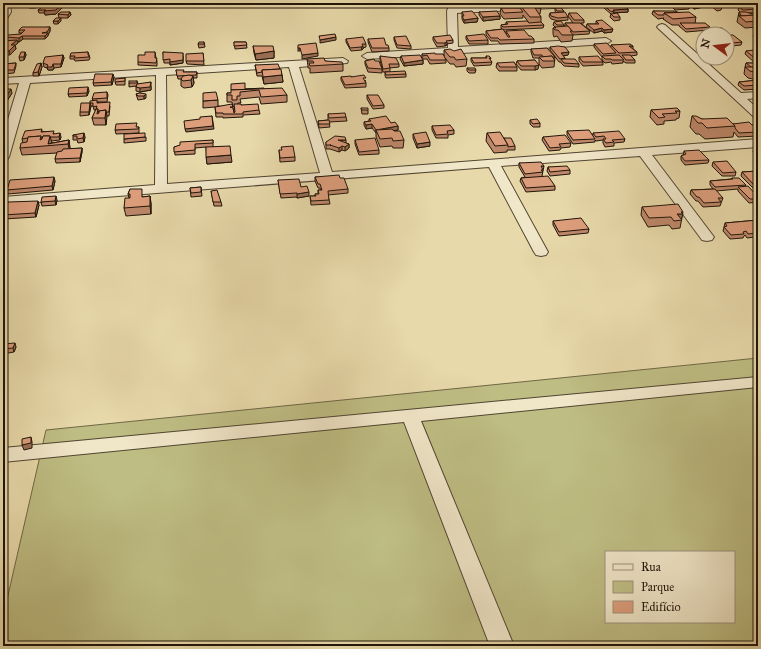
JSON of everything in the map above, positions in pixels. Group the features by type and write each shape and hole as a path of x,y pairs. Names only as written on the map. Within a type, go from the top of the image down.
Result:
{"street":[{"path":"3,18 6,12 6,3"},
{"path":"452,50 452,7 592,3"},
{"path":"662,27 758,115"},
{"path":"367,56 606,41"},
{"path":"3,81 343,61"},
{"path":"292,64 327,176"},
{"path":"161,71 161,189"},
{"path":"3,157 25,80"},
{"path":"738,97 758,95"},
{"path":"3,201 758,143"},
{"path":"644,152 707,236"},
{"path":"493,163 541,252"},
{"path":"3,455 758,382"},
{"path":"410,416 502,646"}],"green space":[{"path":"758,358 758,646 3,646 3,617 46,430"}],"building":[{"path":"31,3 38,3 35,5 28,5"},
{"path":"671,3 686,3 690,6 675,7"},
{"path":"691,3 709,3 695,6"},
{"path":"712,3 716,3 722,7 717,8"},
{"path":"519,4 523,4 524,6 539,6 541,8 535,8 541,17 530,17"},
{"path":"624,4 628,9 613,10 614,12 610,11 604,5"},
{"path":"45,5 61,5 56,10 38,10"},
{"path":"756,6 758,9 743,10 739,7"},
{"path":"501,8 520,8 523,12 504,13"},
{"path":"555,8 561,8 564,11 557,11"},
{"path":"472,11 478,18 464,20 462,12"},
{"path":"497,11 500,16 483,17 479,12"},
{"path":"653,11 675,11 677,12 658,15"},
{"path":"61,12 70,12 68,15 58,14"},
{"path":"565,12 568,17 558,18 551,16 550,13"},
{"path":"689,12 696,17 673,19 664,13"},
{"path":"739,12 746,12 755,15 739,16 738,15 741,15"},
{"path":"569,13 577,13 584,20 574,20"},
{"path":"617,13 620,17 614,17 611,14"},
{"path":"758,15 758,21 746,22 739,16"},
{"path":"56,18 61,18 58,21 53,21"},
{"path":"602,20 613,29 604,30 602,28 594,30 587,24 599,24 596,21"},
{"path":"527,21 529,23 541,22 544,25 503,27 501,25 508,24 506,22"},
{"path":"561,21 564,25 557,25 554,22"},
{"path":"565,23 580,23 590,31 573,32"},
{"path":"680,23 705,23 709,26 695,26 695,28 686,29"},
{"path":"568,26 573,35 562,35 558,30 553,28 556,28 555,27"},
{"path":"22,27 50,27 47,32 42,33 48,33 45,36 22,36 19,38 5,37 8,35 21,34 25,30 19,30"},
{"path":"503,29 508,37 510,37 506,31 524,30 534,39 500,40 498,38 491,38 486,31"},
{"path":"335,34 336,37 320,40 319,36"},
{"path":"484,34 488,40 469,41 466,36"},
{"path":"450,35 453,40 446,41 447,42 445,43 437,43 433,37"},
{"path":"406,36 411,46 397,45 394,37"},
{"path":"363,37 366,44 362,44 363,46 361,47 350,48 346,39"},
{"path":"735,37 742,42 735,43"},
{"path":"384,38 386,45 388,45 389,48 372,48 368,39"},
{"path":"17,40 11,45 15,45 9,51 3,51 3,41"},
{"path":"199,42 204,42 204,44 198,44"},
{"path":"234,42 246,42 247,45 234,46"},
{"path":"316,43 318,53 302,55 300,48 298,48 298,45"},
{"path":"607,43 616,53 603,54 594,44"},
{"path":"630,44 633,46 629,46 637,52 619,53 611,45"},
{"path":"253,46 273,46 274,51 255,54"},
{"path":"550,47 565,47 569,52 561,53 565,58 560,59"},
{"path":"547,48 555,57 534,55 531,49"},
{"path":"450,49 454,51 461,49 467,59 456,60 454,57 450,57 444,50"},
{"path":"754,50 758,53 758,59 746,51"},
{"path":"21,52 25,52 24,57 19,57"},
{"path":"88,52 89,57 74,58 75,56 70,56 71,53"},
{"path":"145,52 155,52 155,58 157,58 156,63 138,62 138,55 145,55"},
{"path":"163,52 183,53 183,60 170,62 170,59 163,60"},
{"path":"203,53 204,61 186,61 186,54"},
{"path":"422,54 443,54 446,60 430,60 427,55 423,56"},
{"path":"63,55 61,64 53,64 52,67 47,67 48,65 43,63 45,57"},
{"path":"420,55 423,60 404,63 401,56"},
{"path":"619,55 624,60 605,59 602,56"},
{"path":"622,55 630,55 635,60 626,60"},
{"path":"380,56 396,58 399,64 389,64 390,68 383,69"},
{"path":"486,56 491,58 489,58 492,62 474,63 471,58 487,58"},
{"path":"552,56 555,61 543,61 539,57"},
{"path":"598,56 603,62 583,62 579,57"},
{"path":"324,58 325,61 342,62 343,64 310,66 309,63 314,63 313,61 308,61 307,59"},
{"path":"374,59 375,61 379,61 382,69 368,68 365,61"},
{"path":"561,59 575,59 579,64 564,63"},
{"path":"535,60 539,65 521,66 517,61"},
{"path":"514,62 517,67 500,67 497,63"},
{"path":"16,63 14,70 3,70 3,64"},
{"path":"41,63 38,72 33,73 37,64"},
{"path":"746,63 758,63 758,67 751,67"},
{"path":"278,64 280,69 262,70 262,72 257,73 255,65"},
{"path":"745,67 758,67 758,73 750,71"},
{"path":"467,68 475,68 476,70 469,70"},
{"path":"281,69 282,75 263,77 262,70"},
{"path":"176,70 184,70 183,72 197,72 196,75 177,76"},
{"path":"405,71 406,74 386,75 385,72"},
{"path":"95,74 113,74 111,82 93,83"},
{"path":"364,75 366,78 363,78 366,83 345,85 341,77 351,77"},
{"path":"183,76 193,76 191,80 183,81 181,79"},
{"path":"125,78 125,81 115,82 115,79"},
{"path":"758,80 758,85 744,86 739,82"},
{"path":"129,81 137,81 137,83 129,83"},
{"path":"151,82 150,87 136,87 137,84"},
{"path":"245,83 245,89 264,89 231,90 231,84"},
{"path":"88,87 87,93 68,94 69,88"},
{"path":"282,88 287,95 261,97 259,90 240,92 240,96 237,96 237,100 232,100 232,95 227,95 227,93 231,93 231,90"},
{"path":"3,89 11,89 6,97 3,97"},
{"path":"107,92 107,98 92,99 94,93"},
{"path":"216,92 218,100 203,101 203,93"},
{"path":"136,94 146,94 144,96 138,96"},
{"path":"367,95 378,95 384,105 373,106"},
{"path":"97,100 97,103 110,102 109,112 106,112 106,110 98,112 98,109 96,109 97,106 93,107 93,103 90,103 90,101"},
{"path":"81,103 90,103 89,112 80,112"},
{"path":"232,104 233,107 230,107 233,108 234,113 234,104 258,104 259,110 243,112 243,114 216,113 215,107"},
{"path":"361,108 368,108 368,110 362,110"},
{"path":"677,108 680,111 675,111 677,113 662,114 665,117 659,118 651,110"},
{"path":"96,109 98,109 97,114 99,111 106,110 105,118 92,118"},
{"path":"345,113 346,117 329,118 328,114"},
{"path":"212,116 213,126 185,129 184,121"},
{"path":"386,116 391,123 395,122 398,126 376,130 372,124 366,125 364,122 371,121 369,119"},
{"path":"692,116 702,119 727,118 735,126 707,128 702,123 698,123"},
{"path":"537,119 540,123 533,124 530,120"},
{"path":"329,120 330,124 319,124 318,121"},
{"path":"749,122 758,128 758,132 739,133 733,124"},
{"path":"137,123 136,127 139,127 138,129 115,130 116,124"},
{"path":"450,125 454,130 447,131 448,134 436,135 432,126"},
{"path":"42,129 41,132 54,131 53,134 60,133 59,137 43,136 41,138 41,136 22,139 25,131"},
{"path":"392,129 394,131 400,131 404,140 393,141 392,138 380,139 376,130"},
{"path":"589,130 595,139 573,140 567,131"},
{"path":"619,131 625,139 612,140 614,142 606,143 603,139 606,139 604,136 596,137 593,133"},
{"path":"426,132 430,142 417,144 413,134"},
{"path":"500,132 508,145 495,146 487,133"},
{"path":"84,133 83,138 77,139 77,136 73,136 73,135"},
{"path":"145,133 145,137 124,139 124,134"},
{"path":"565,135 571,143 559,144 561,147 550,148 543,137"},
{"path":"41,136 40,140 43,136 50,136 48,144 69,140 68,144 20,148 21,143 27,142 28,137"},
{"path":"335,136 345,137 346,140 338,140 349,144 345,147 342,146 339,148 326,145 326,142"},
{"path":"375,138 379,150 359,152 355,140"},
{"path":"504,138 511,138 515,146 508,147"},
{"path":"213,140 213,143 195,144 195,150 174,152 174,147 180,145 180,142"},
{"path":"230,146 231,155 206,157 206,147"},
{"path":"293,146 295,157 280,158 279,150 282,150 281,147"},
{"path":"82,148 80,158 55,159 57,152 62,151 63,149"},
{"path":"699,150 709,160 685,161 681,156 686,154 684,151"},
{"path":"727,161 736,172 723,173 713,162"},
{"path":"541,162 544,166 541,166 543,170 541,170 543,172 525,174 519,163"},
{"path":"567,166 570,170 550,172 548,167"},
{"path":"758,171 758,185 754,185 742,172"},
{"path":"339,175 340,178 344,178 348,189 328,191 329,200 311,201 310,196 316,196 315,194 319,194 318,190 322,190 315,177"},
{"path":"548,176 555,186 526,188 521,178"},
{"path":"54,177 52,186 7,190 10,180"},
{"path":"732,178 739,178 746,185 715,187 710,181 733,179"},
{"path":"299,179 301,187 307,186 309,192 280,194 278,180"},
{"path":"748,186 758,197 758,199 750,199 738,187"},
{"path":"201,187 201,192 191,193 190,188"},
{"path":"130,189 142,189 142,197 150,196 150,206 124,208 125,198 130,198 130,194 128,194"},
{"path":"715,189 723,198 718,198 721,202 704,203 691,190"},
{"path":"217,190 221,202 213,202 211,191"},
{"path":"56,196 55,201 41,202 42,197"},
{"path":"38,201 35,213 3,215 8,202"},
{"path":"678,204 683,214 677,214 682,220 674,221 671,217 649,218 642,207"},
{"path":"581,218 589,229 559,232 553,221"},
{"path":"758,220 758,228 756,233 748,234 746,231 743,232 744,234 731,235 724,227 727,226 725,223"},
{"path":"15,343 13,348 3,349 3,344"},
{"path":"31,437 31,443 22,445 22,439"}]}
